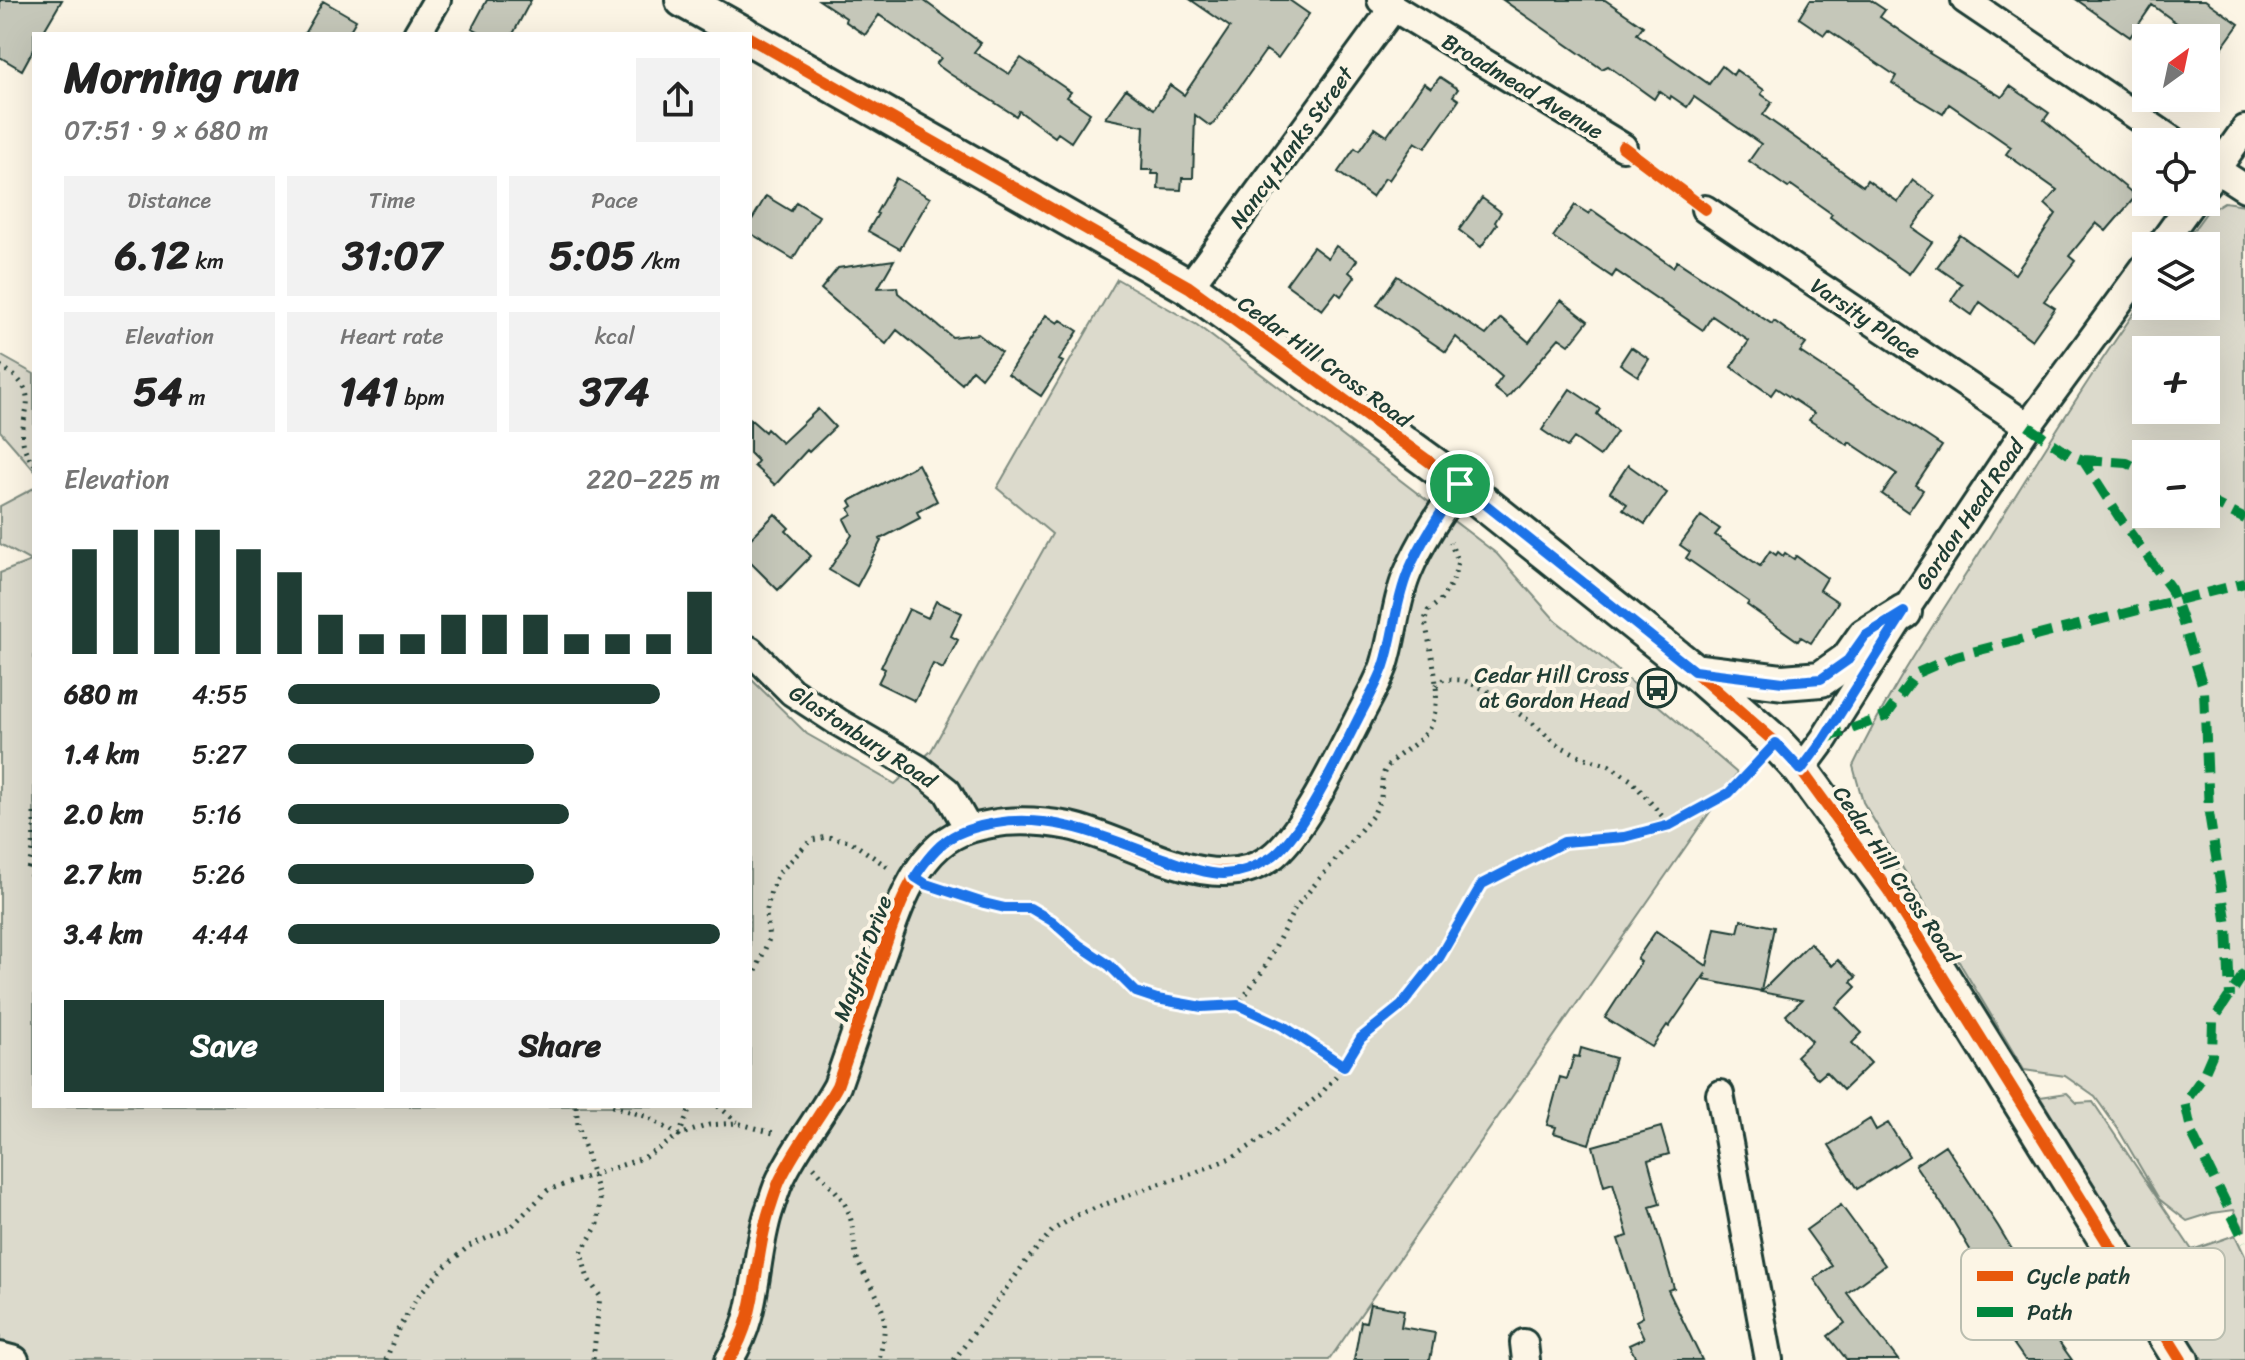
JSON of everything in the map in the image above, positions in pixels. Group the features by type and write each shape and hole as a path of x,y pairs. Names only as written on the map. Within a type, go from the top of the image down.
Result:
{"main road":[{"path":"683,0 740,32"},
{"name":"Cedar Hill Cross Road","path":"752,39 1189,287 1460,484 1694,671 1776,743 1801,770 1889,891 2111,1248"},
{"path":"1694,671 1783,682 1821,679 1848,660 1865,636 1904,612"},
{"name":"Cedar Hill Cross Road","path":"2169,1340 2181,1360"}],"street":[{"path":"418,32 437,0"},
{"path":"1965,0 2154,128"},
{"name":"Broadmead Avenue","path":"1387,4 1623,147"},
{"name":"Nancy Hanks Street","path":"1189,287 1387,4"},
{"path":"2220,159 2245,129"},
{"path":"2220,177 2245,188"},
{"name":"Varsity Place","path":"1705,209 2028,426"},
{"name":"Gordon Head Road","path":"1801,770 2028,426 2132,284"},
{"name":"Mayfair Drive","path":"729,1360 743,1334 750,1312 767,1216 781,1178 837,1086 896,917 915,877 939,845 968,828 1017,819 1071,826 1193,869 1223,874 1248,870 1272,857 1292,835 1319,793 1367,703 1384,666 1398,599 1407,573 1438,515 1460,484"},
{"name":"Glastonbury Road","path":"752,652 792,692 919,769 947,791 968,828"},
{"path":"1720,1094 1769,1360"},
{"path":"0,1356 15,1360"}],"path":[{"path":"0,366 15,375 22,384 25,404 18,418 16,435 22,451 32,462"},
{"path":"1238,1005 1264,969 1295,908 1374,814 1380,800 1383,774 1389,764 1417,743 1428,730 1437,709 1425,620 1428,611 1440,601 1453,581 1458,561 1438,515"},
{"path":"1436,686 1444,679 1463,680 1486,690 1556,744 1610,766 1631,780 1670,825"},
{"path":"954,1360 1027,1260 1053,1230 1077,1215 1233,1157 1279,1128 1321,1094 1344,1066 1361,1038 1401,1006 1439,958 1482,884 1564,842 1624,837 1670,825 1729,793 1776,743"},
{"path":"752,981 769,939 766,914 778,874 811,840 828,837 850,841 901,875 915,877 926,884 1005,908 1030,908 1109,965 1136,992 1202,1007 1238,1005 1283,1026 1344,1066"},
{"path":"32,854 28,869 32,878"},
{"path":"576,1108 578,1125 600,1200 598,1224 581,1253 588,1279 600,1296 593,1360"},
{"path":"386,1360 396,1333 418,1296 443,1268 469,1246 510,1228 548,1190 643,1158 663,1146 679,1135 690,1108"},
{"path":"720,1108 737,1123"}],"shaded area":[{"path":"2224,202 2245,205 2245,1231 2234,1210 2187,1221 2159,1199 2118,1129 2095,1097 2065,1076 2024,1070 1863,802 1853,766 1913,657 2132,317 2132,320 2220,320 2220,232 2192,232 2204,216 2220,216 2220,204"},
{"path":"1117,279 1197,325 1497,554 1555,620 1737,773 1329,1360 0,1360 0,573 31,561 0,544 0,506 32,489 32,1108 752,1108 752,680 807,734 895,784 931,751 1052,534 997,488"},
{"path":"0,355 32,373 32,468 0,431"},
{"path":"2067,1093 2077,1103 2093,1102 2191,1248 2134,1248 2040,1097"},
{"path":"2235,1235 2245,1256 2245,1360 2203,1360 2191,1340 2225,1340 2225,1248 2198,1248"}],"building":[{"path":"0,0 62,0 43,32 32,32 32,52 22,70 0,57"},
{"path":"487,0 531,0 514,32 479,32 472,28"},
{"path":"819,0 923,0 981,43 974,52 1009,74 1021,58 1071,92 1067,97 1090,113 1071,142 1058,133 1055,137 1019,111 1016,116 950,74 936,64 941,58 879,15 865,35"},
{"path":"1191,0 1289,0 1309,14 1278,58 1266,50 1214,123 1210,126 1195,115 1193,178 1182,178 1181,190 1158,189 1159,174 1152,174 1153,170 1142,170 1144,126 1105,118 1126,89 1154,109 1170,85 1184,95 1230,27"},
{"path":"1503,0 1605,0 1643,26 1637,34 1709,84 1722,66 1733,75 1736,70 1764,90 1761,94 1772,102 1763,115 1863,186 1867,180 1898,202 1913,180 1935,196 1912,228 1932,242 1909,274 1791,185 1788,188 1749,161 1761,144 1694,97 1687,107 1659,91 1654,99 1608,66 1602,69"},
{"path":"1810,0 1870,0 1885,10 1880,17 1929,53 2002,97 2010,86 2049,113 2044,120 2132,193 2132,201 2106,231 2096,223 2069,256 2075,261 2044,301 2055,308 2032,340 1980,302 1972,315 1951,300 1962,284 1937,267 1960,235 2015,274 2056,214 2045,204 2057,190 2006,154 2011,147 1949,104 1943,114 1892,83 1896,76 1828,30 1824,35 1799,18"},
{"path":"2077,0 2205,0 2239,24 2220,50 2220,24 2178,24 2152,5 2139,24 2132,24 2130,37"},
{"path":"323,1 356,20 349,32 305,32"},
{"path":"1440,77 1458,89 1453,96 1459,100 1425,148 1415,142 1389,180 1385,178 1372,197 1338,172 1355,148 1359,151 1375,128 1387,136 1424,83 1431,88"},
{"path":"896,178 930,198 900,249 868,231"},
{"path":"766,196 791,211 796,202 819,216 793,259 752,234 752,220"},
{"path":"1482,198 1501,212 1495,222 1497,224 1481,247 1459,230"},
{"path":"1575,205 1589,214 1592,210 1673,267 1677,261 1772,324 1774,321 1806,344 1800,352 1942,446 1916,485 1923,490 1908,512 1882,494 1897,474 1809,420 1814,413 1776,388 1771,395 1731,367 1749,341 1712,316 1703,330 1616,271 1612,277 1553,237"},
{"path":"1336,246 1357,260 1349,272 1355,277 1341,296 1336,292 1322,310 1286,284 1313,247 1328,258"},
{"path":"894,260 878,288 897,287 898,293 952,337 978,334 1001,352 981,378 972,370 962,384 897,330 886,344 821,289 838,268"},
{"path":"1397,276 1486,335 1501,318 1529,342 1561,300 1588,321 1569,345 1559,338 1507,398 1494,388 1502,377 1456,337 1446,352 1377,305"},
{"path":"1046,315 1078,331 1041,396 1008,374"},
{"path":"1631,347 1649,359 1638,376 1620,364"},
{"path":"1570,389 1600,409 1597,414 1617,432 1600,456 1574,438 1567,447 1542,430"},
{"path":"818,409 835,427 809,452 807,450 775,485 754,466 758,461 752,455 752,421 782,443"},
{"path":"918,464 937,501 917,512 920,518 880,539 857,586 829,570 852,535 844,519 852,514 850,501"},
{"path":"1628,465 1667,493 1645,524 1623,509 1627,504 1610,492"},
{"path":"775,514 789,528 786,531 811,556 778,590 752,564 752,537"},
{"path":"1701,516 1720,529 1715,535 1760,566 1770,551 1783,556 1785,553 1794,559 1796,556 1827,578 1820,590 1838,602 1811,643 1801,637 1798,641 1686,558 1690,552 1680,545"},
{"path":"936,601 962,613 951,636 958,640 943,669 933,664 915,701 878,683 885,669 881,667 909,609 928,618"},
{"path":"1741,920 1774,927 1761,991 1704,980 1706,973 1652,1047 1605,1018 1641,962 1637,959 1656,931 1707,966 1715,928 1738,932"},
{"path":"1810,943 1832,966 1838,960 1856,977 1851,982 1856,987 1836,1007 1862,1033 1852,1043 1871,1063 1843,1090 1826,1072 1818,1079 1796,1056 1812,1041 1786,1015 1802,1000 1761,992"},
{"path":"1581,1048 1615,1058 1589,1144 1554,1133 1556,1127 1547,1125 1560,1077 1567,1079 1574,1056 1579,1057"},
{"path":"1870,1119 1876,1130 1888,1123 1909,1156 1857,1189 1829,1145"},
{"path":"1661,1127 1669,1154 1648,1160 1660,1204 1650,1207 1674,1288 1668,1290 1702,1360 1637,1360 1629,1345 1644,1338 1636,1321 1643,1317 1618,1239 1628,1236 1613,1183 1604,1186 1593,1146"},
{"path":"1945,1145 2011,1248 1969,1248 1915,1165"},
{"path":"1841,1205 1885,1265 1847,1293 1898,1360 1847,1360 1828,1336 1845,1323 1814,1279 1832,1266 1806,1230"},
{"path":"1370,1304 1404,1310 1401,1327 1435,1333 1430,1360 1354,1360 1361,1321 1366,1322"},
{"path":"2011,1340 2058,1340 2072,1360 2025,1360"}],"marked path":[{"path":"2028,426 2070,455 2083,460 2123,523 2171,589 2181,617 2204,690 2209,813 2227,925 2230,997"},
{"path":"2083,460 2132,465"},
{"path":"2220,506 2245,519"},
{"path":"1824,739 1886,716 1917,673 1956,656 2245,583"},
{"path":"2245,972 2213,1021 2212,1055 2202,1078 2185,1102 2192,1134 2245,1242"}],"cycle path":[{"path":"752,39 1189,287 1460,484 1694,671 1776,743 1801,770 1889,891 2111,1248"},
{"path":"1623,147 1705,209"},
{"path":"729,1360 746,1325 764,1230 778,1185 837,1086 898,912 925,861 939,846 962,832 991,824 1020,821 1069,826 1197,869 1223,872 1247,869 1270,858 1282,848 1306,815 1375,687 1384,666 1408,572 1425,538 1460,484"},
{"path":"2169,1340 2181,1360"}],"place":[{"name":"Cedar Hill Cross at Gordon Head","path":"1657,688"}],"route":[{"path":"1460,484 1694,671 1783,682 1821,679 1848,660 1865,636 1904,612 1801,770 1776,743 1729,793 1670,825 1624,837 1564,842 1482,884 1439,958 1401,1006 1361,1038 1344,1066 1283,1026 1238,1005 1202,1007 1136,992 1109,965 1030,908 1005,908 984,903 926,884 915,877 939,845 968,828 1017,819 1071,826 1193,869 1223,874 1248,870 1272,857 1292,835 1319,793 1367,703 1384,666 1398,599 1407,573 1438,515 1460,484"}]}
